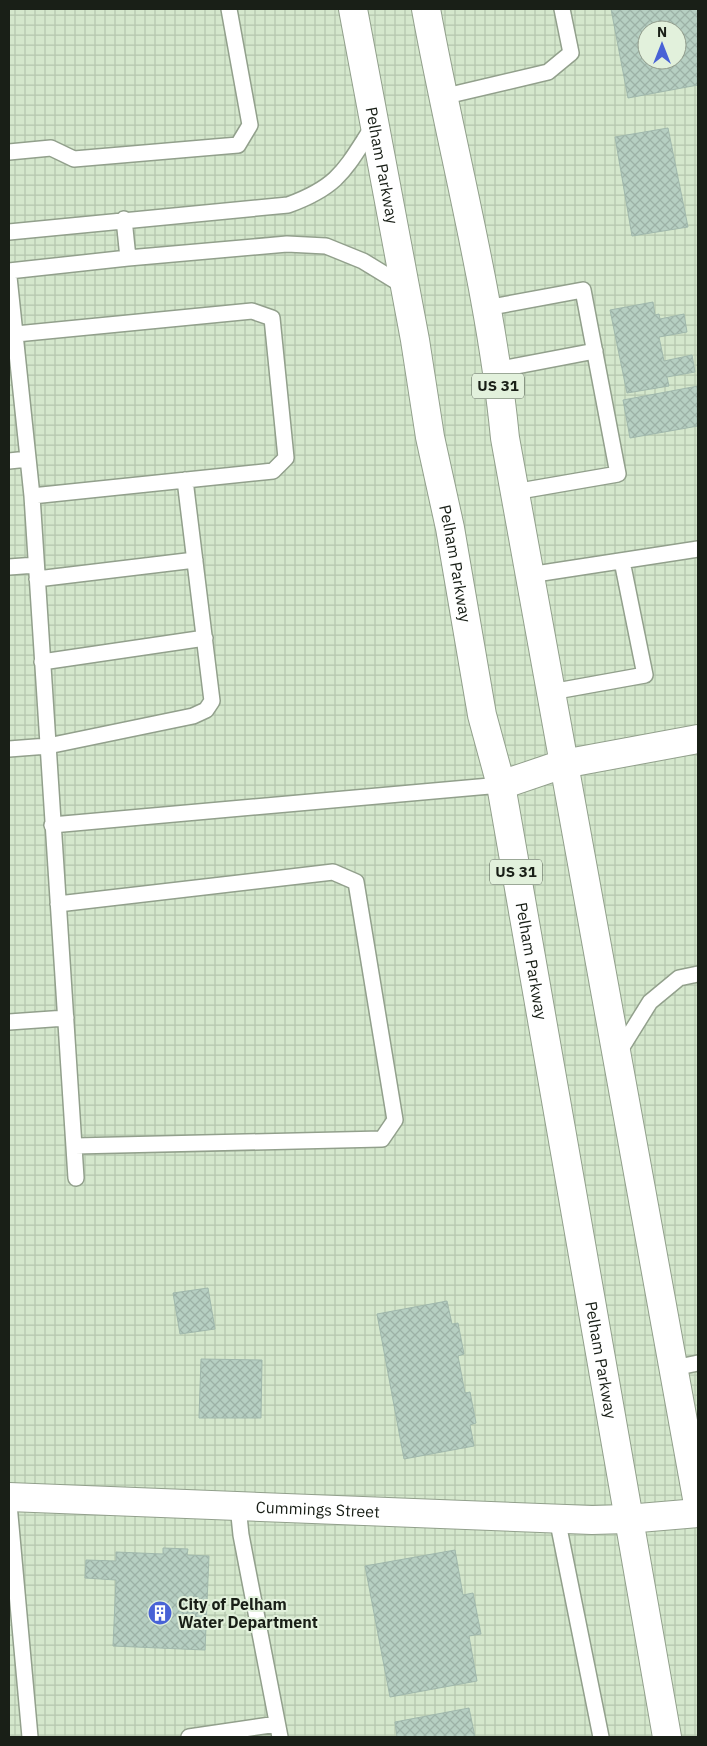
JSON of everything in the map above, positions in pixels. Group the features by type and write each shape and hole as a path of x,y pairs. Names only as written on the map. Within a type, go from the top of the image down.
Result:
{"main road":[{"name":"Pelham Parkway","path":"353,9 482,715 501,786 666,1737"},
{"name":"US 31","path":"426,9 442,97 479,260 514,492 617,1056 686,1366 698,1504"},
{"path":"501,786 564,764 698,739"},
{"name":"Cummings Street","path":"9,1497 557,1518 627,1519 698,1513"}],"lane":[{"path":"9,152 50,148 74,159 238,145 250,125 229,9"},
{"path":"442,97 548,72 571,53 562,9"},
{"path":"9,232 124,219 288,205 314,196 338,179 374,125"},
{"path":"124,219 128,258"},
{"path":"9,271 288,244 326,246 363,261 404,286"},
{"path":"9,276 32,496 76,1178"},
{"path":"486,308 583,290 618,474 514,492"},
{"path":"16,334 252,311 272,318 286,458 273,472 32,496"},
{"path":"496,370 595,351"},
{"path":"9,461 28,459"},
{"path":"9,749 48,746 194,716 206,710 212,701 185,480"},
{"path":"529,575 698,548"},
{"path":"9,568 36,572 195,560"},
{"path":"551,692 645,675 622,561"},
{"path":"42,662 205,638"},
{"path":"52,825 501,786"},
{"path":"58,904 333,872 356,882 395,1120 382,1139 75,1146"},
{"path":"617,1056 650,1002 679,978 698,974"},
{"path":"9,1022 66,1018"},
{"path":"9,1504 16,1672 30,1737"},
{"path":"189,1737 278,1731 241,1535 238,1506"},
{"path":"557,1518 601,1737"}],"shaded area":[{"path":"9,9 698,9 698,1737 9,1737"}],"building":[{"path":"611,9 698,9 698,85 628,98"},
{"path":"668,128 688,227 632,236 615,137"},
{"path":"653,302 655,315 659,314 660,319 684,314 687,332 659,337 664,361 692,355 695,372 667,377 669,386 627,393 610,310"},
{"path":"698,386 698,426 630,438 623,400"},
{"path":"208,1288 215,1329 180,1334 173,1293"},
{"path":"447,1301 452,1324 458,1323 464,1354 458,1356 465,1393 470,1392 476,1423 470,1425 474,1446 404,1459 377,1314"},
{"path":"201,1359 262,1360 261,1418 199,1418"},
{"name":"City of Pelham Water Department","path":"163,1548 188,1549 187,1555 209,1556 205,1650 113,1646 116,1580 85,1578 86,1560 116,1561 116,1552 163,1554"},
{"path":"455,1550 463,1595 473,1593 481,1634 469,1636 477,1681 390,1697 365,1566"},
{"path":"469,1708 475,1737 397,1737 395,1722"}],"place":[{"name":"City of Pelham Water Department","path":"160,1613"}]}
